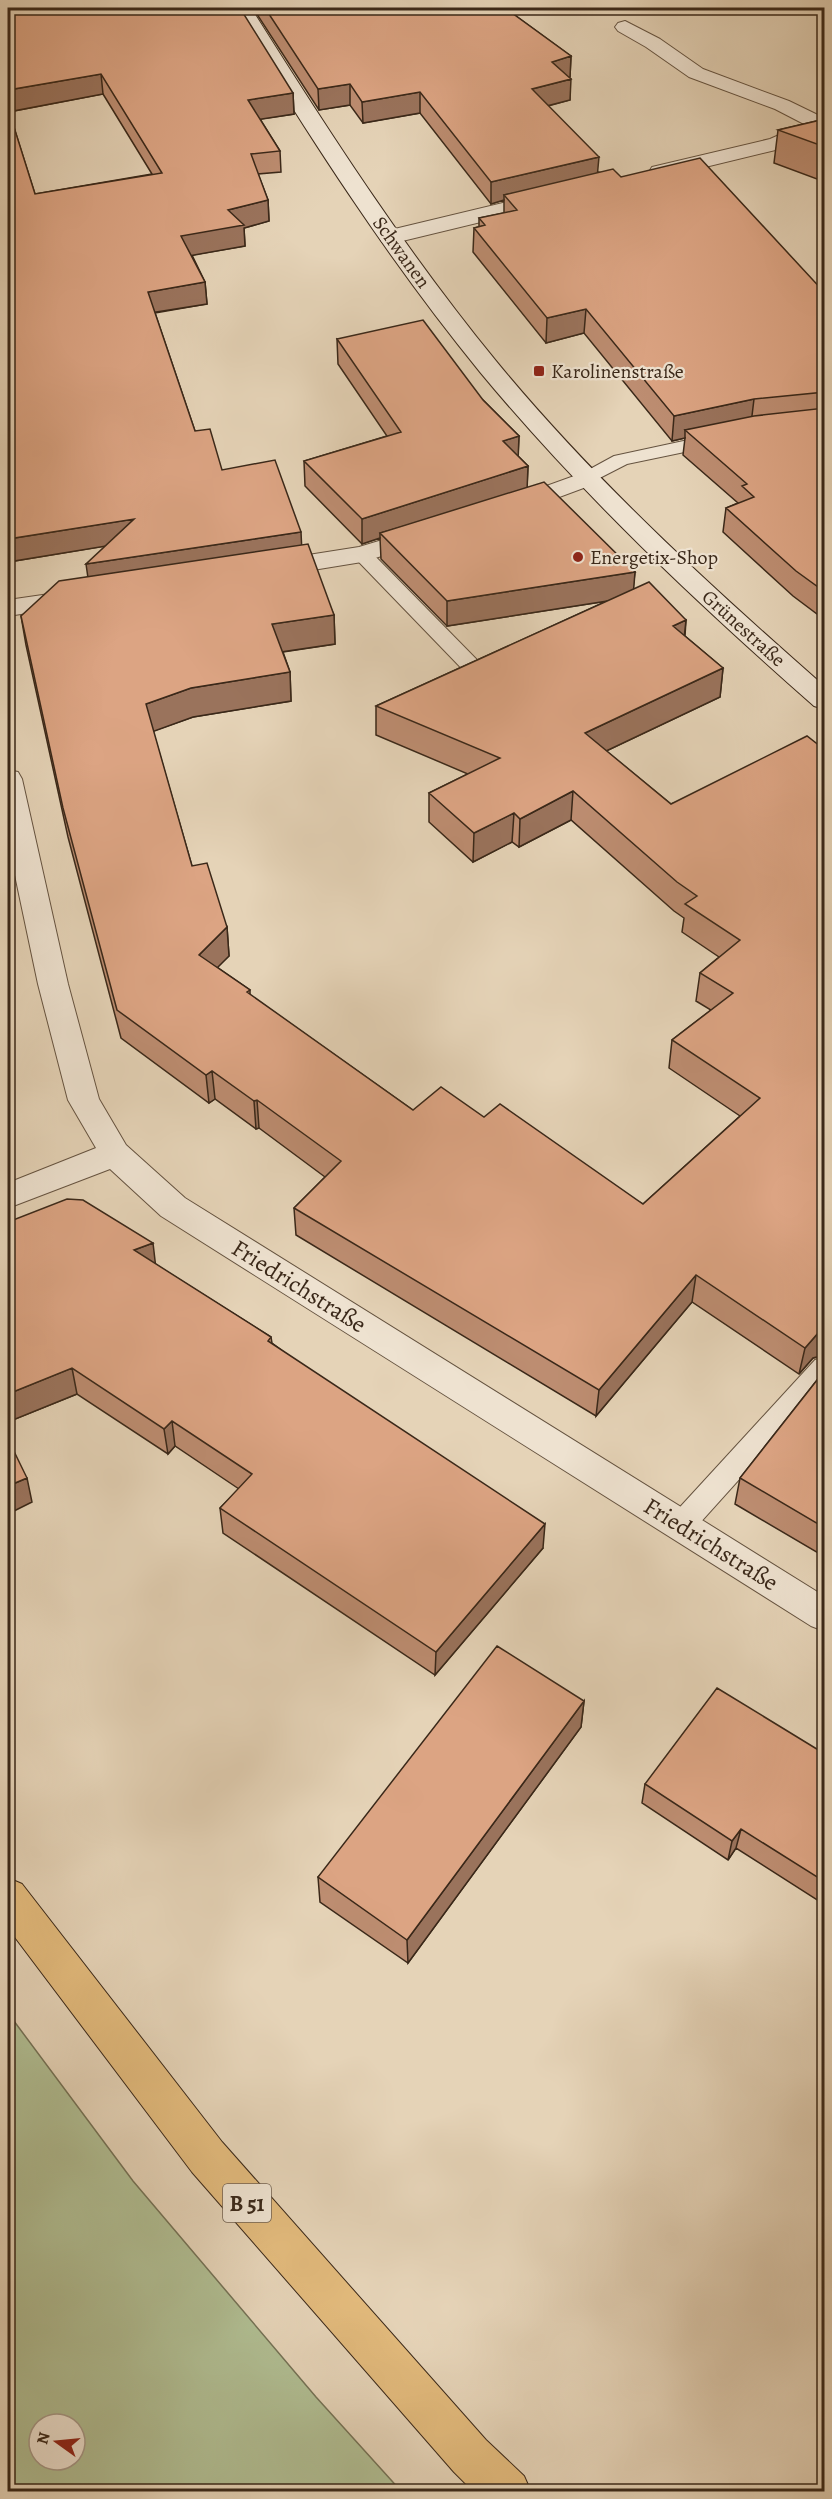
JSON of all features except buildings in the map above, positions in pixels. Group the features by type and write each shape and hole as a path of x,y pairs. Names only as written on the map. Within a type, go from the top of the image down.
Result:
{"main road":[{"name":"B 51","path":"8,1897 207,2157 470,2456 507,2492"}],"street":[{"name":"Schwanen","path":"241,8 341,166 390,237 489,366 588,478"},
{"path":"625,27 703,76 782,105 823,125"},
{"path":"639,177 777,144 823,125"},
{"path":"390,237 562,195"},
{"path":"489,514 588,478"},
{"name":"Grünestraße","path":"588,478 645,537 747,633 825,700"},
{"path":"250,572 362,554 448,528"},
{"path":"8,608 101,594"},
{"name":"Friedrichstraße","path":"8,779 53,984 84,1100 115,1154 173,1207 825,1615"},
{"path":"8,1196 115,1154"}],"lane":[{"path":"588,478 621,460 730,437"},
{"path":"362,554 476,671"},
{"path":"680,1526 825,1368"}],"green space":[{"path":"8,2013 133,2181 316,2397 401,2491 8,2491"}],"place":[{"name":"Karolinenstraße","path":"539,371"},
{"name":"Energetix-Shop","path":"578,557"}]}
